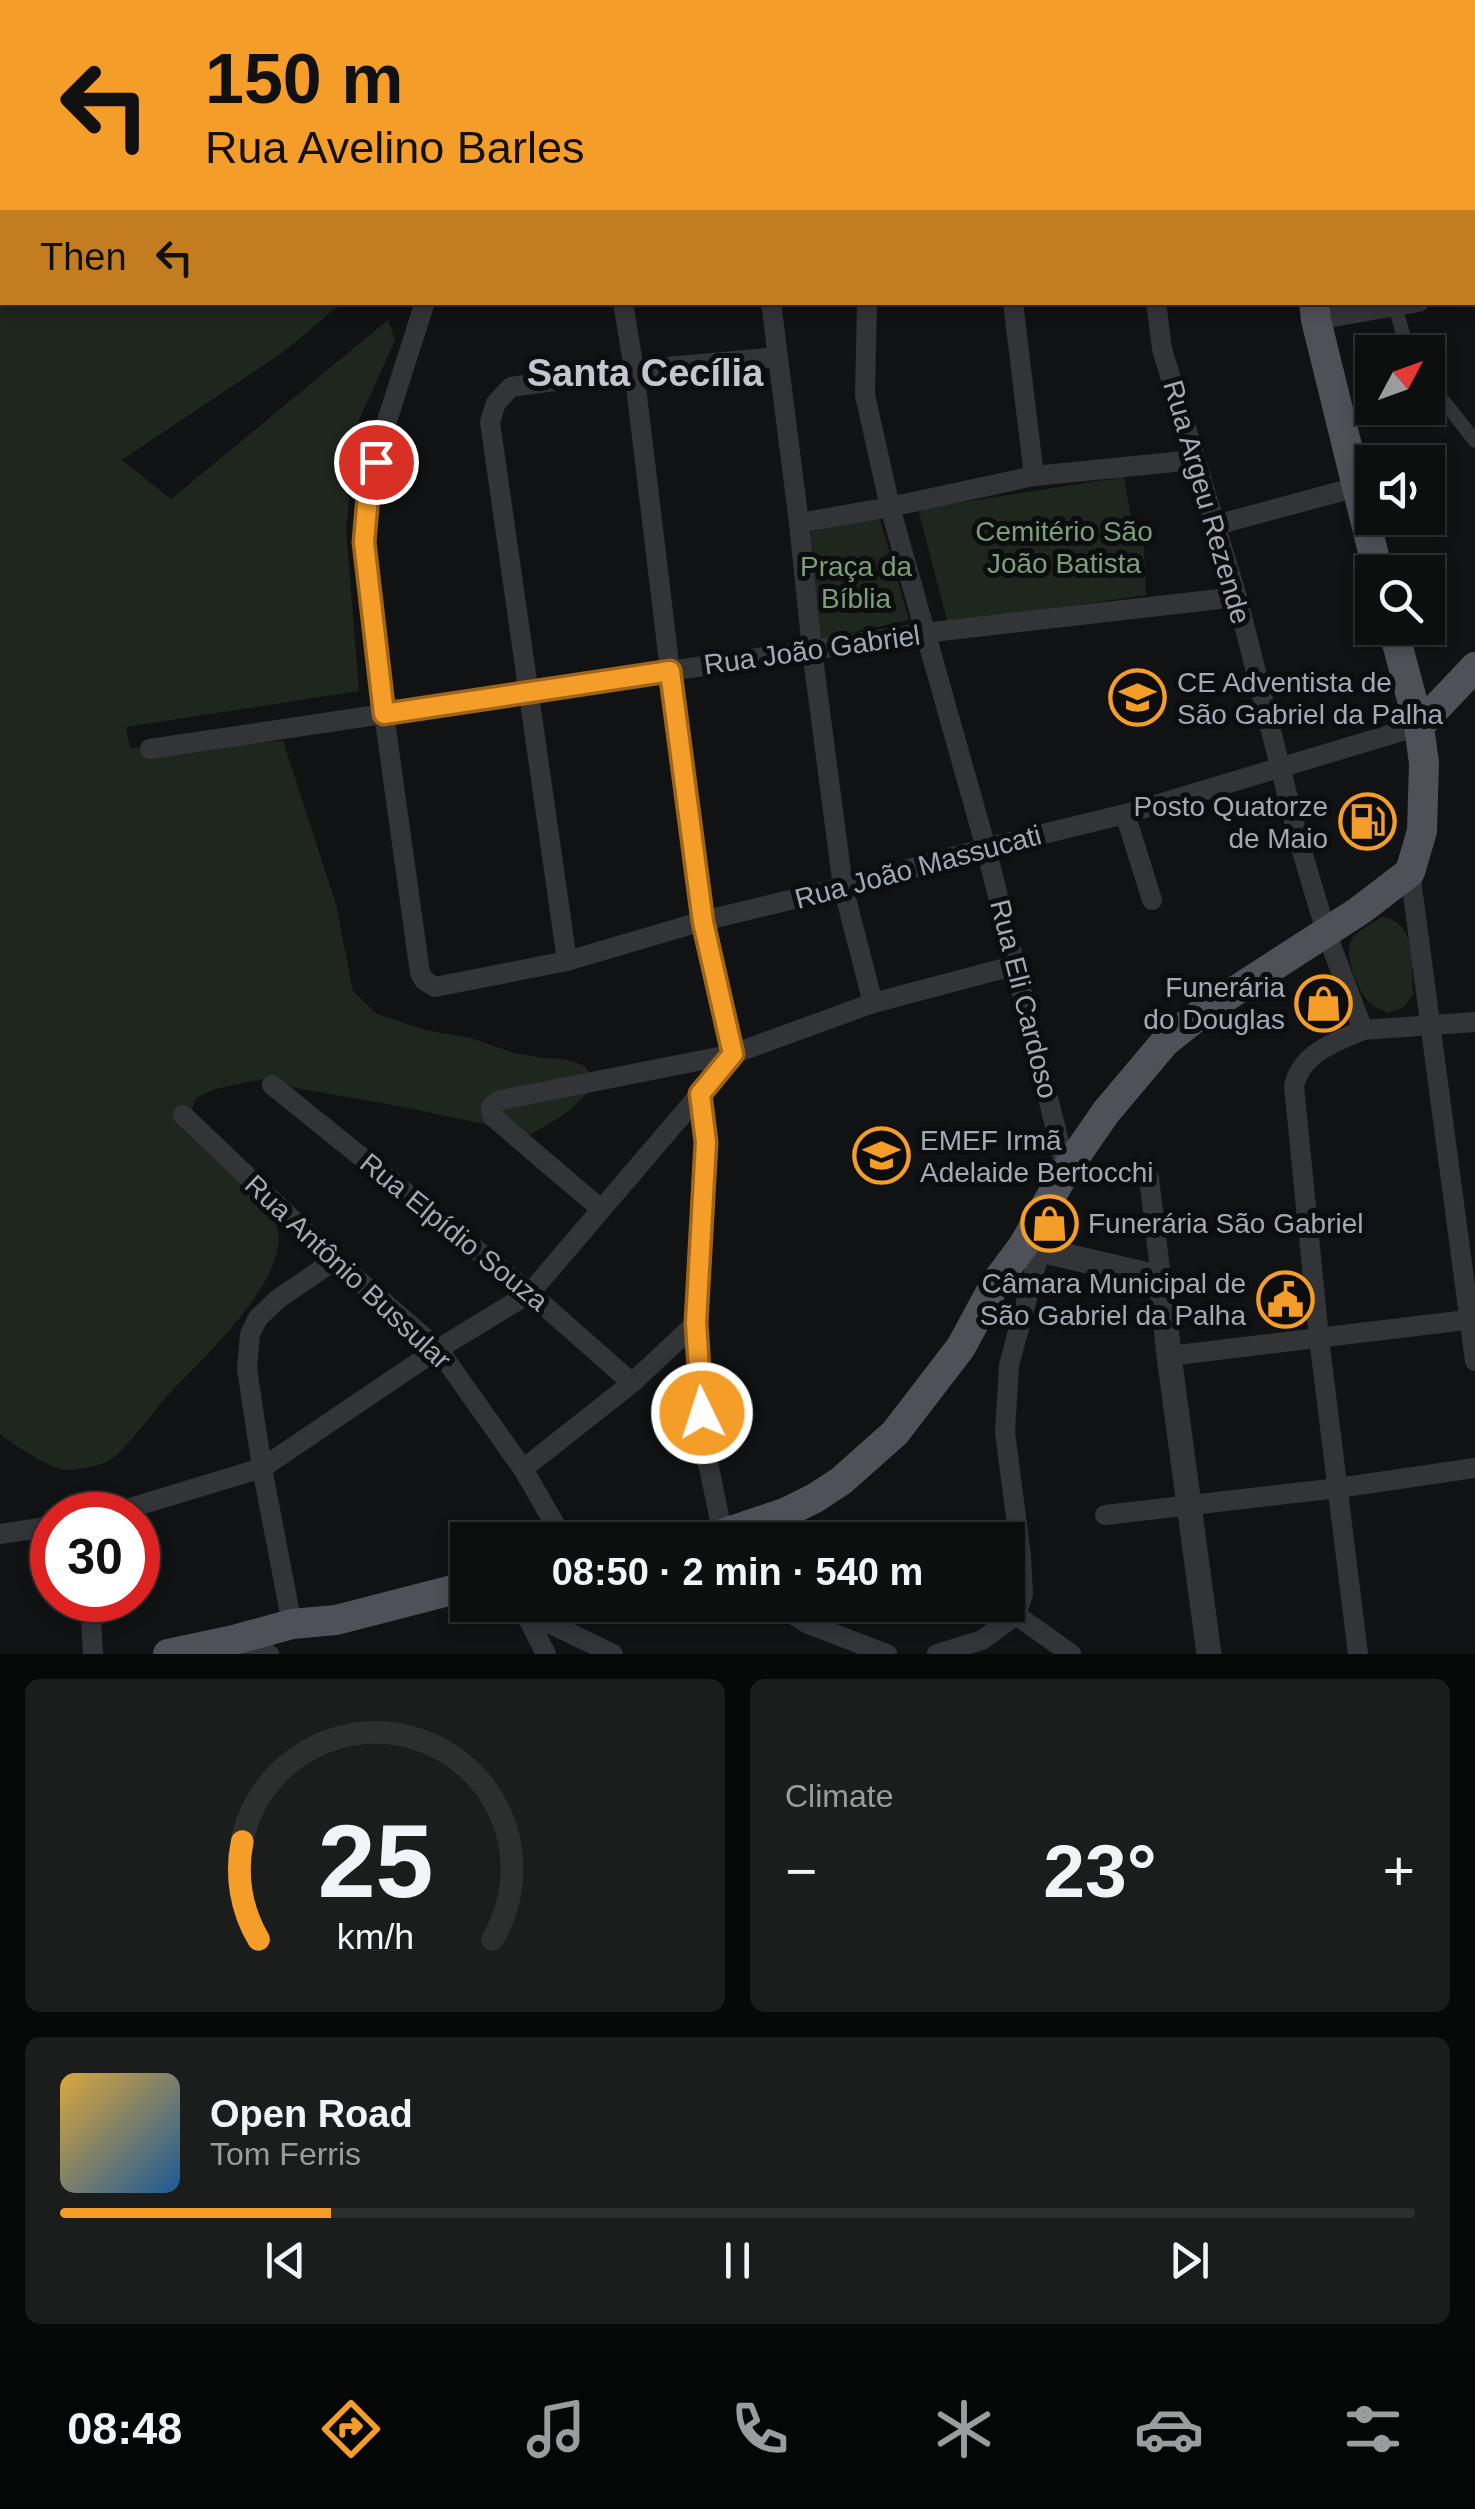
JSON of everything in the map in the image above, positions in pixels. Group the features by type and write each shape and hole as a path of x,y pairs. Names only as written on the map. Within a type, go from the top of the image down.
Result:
{"main road":[{"path":"1315,312 1355,479"},
{"path":"761,1522 815,1498 895,1434 961,1346 996,1282 1031,1248 1066,1170 1106,1112 1165,1042 1204,1011 1359,911 1410,872 1422,831 1424,763 1419,726 1398,645"},
{"path":"1419,726 1475,667"},
{"path":"168,1654 292,1624 336,1620 450,1591"}],"street":[{"path":"384,714 364,542 368,496 385,427 424,305"},
{"path":"623,305 703,922 733,1054"},
{"path":"771,305 843,887 873,1003"},
{"name":"Rua Eli Cardoso","path":"867,305 865,394 890,507 986,848 1066,1170"},
{"path":"1012,305 1034,476"},
{"name":"Rua Argeu Rezende","path":"1156,305 1162,350 1237,597 1326,932 1364,1030"},
{"path":"1315,312 1384,305"},
{"path":"1394,305 1403,335"},
{"path":"567,961 490,422 496,403 511,388 634,370 778,357"},
{"path":"1445,403 1475,442"},
{"path":"799,523 1034,476 1194,460"},
{"path":"1216,525 1355,488"},
{"name":"Rua João Gabriel","path":"150,750 924,633 1237,597"},
{"name":"Rua João Massucati","path":"384,714 420,973 435,987 567,961 703,922 1125,814 1419,726"},
{"path":"1125,814 1152,900"},
{"path":"1410,872 1475,1361"},
{"path":"601,1210 494,1118 490,1109 493,1104 733,1054 873,1003 1017,965"},
{"path":"1358,1654 1319,1338 1294,1086 1297,1072 1305,1062 1328,1045 1364,1030 1475,1022"},
{"path":"160,1499 262,1468 438,1349 530,1293 733,1054"},
{"name":"Rua Elpídio Souza","path":"272,1085 530,1293 632,1383"},
{"path":"700,1094 706,1142 696,1323 704,1443 720,1522"},
{"name":"Rua Antônio Bussular","path":"183,1115 335,1260 438,1349 523,1469 554,1522"},
{"path":"1150,1178 1169,1356 1209,1654"},
{"path":"1017,1522 1005,1432 1009,1364 1031,1248 1162,1278"},
{"path":"292,1624 247,1368 250,1334 258,1318 278,1299 335,1260"},
{"path":"1169,1356 1472,1319"},
{"path":"523,1469 632,1383 696,1323"},
{"path":"1105,1515 1475,1468"},
{"path":"0,1534 30,1529"},
{"path":"1025,1621 1071,1654"},
{"path":"92,1622 94,1654"},
{"path":"529,1622 546,1654"},
{"path":"549,1622 613,1654"},
{"path":"805,1622 887,1654"},
{"path":"937,1654 982,1640 1006,1622"},
{"path":"234,1640 269,1654"}],"green space":[{"path":"0,305 340,305 282,353 122,460 171,499 388,320 395,340 359,420 346,528 359,691 126,727 130,748 283,741 336,904 353,991 377,1014 514,1053 565,1059 585,1066 595,1082 567,1112 531,1134 262,1079 216,1089 196,1098 188,1118 265,1204 278,1230 277,1252 254,1299 111,1460 90,1467 60,1469 0,1434"},
{"name":"Cemitério São João Batista","path":"1124,477 1132,524 1143,524 1146,595 948,624 918,509"},
{"name":"Praça da Bíblia","path":"879,516 909,620 820,640 810,532"},
{"path":"1382,917 1402,927 1412,958 1413,994 1404,1007 1388,1013 1373,1006 1363,994 1349,956 1353,937"}],"place":[{"name":"CE Adventista de São Gabriel da Palha","path":"1138,698"},
{"name":"Posto Quatorze de Maio","path":"1367,822"},
{"name":"Funerária do Douglas","path":"1324,1003"},
{"name":"EMEF Irmã Adelaide Bertocchi","path":"881,1156"},
{"name":"Funerária São Gabriel","path":"1049,1223"},
{"name":"Câmara Municipal de São Gabriel da Palha","path":"1285,1299"}],"district":[{"name":"Santa Cecília","path":"645,373"}],"route":[{"path":"376,462 364,542 384,714 670,671 703,922 733,1054 700,1094 706,1142 696,1323 702,1413"}]}
